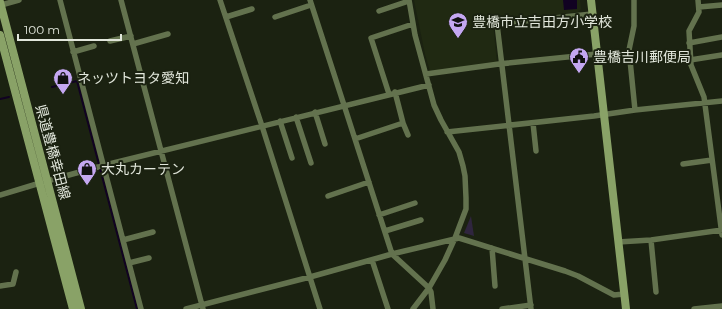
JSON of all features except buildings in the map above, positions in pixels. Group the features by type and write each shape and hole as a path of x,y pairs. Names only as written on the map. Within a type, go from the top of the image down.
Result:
{"main road":[{"path":"591,0 626,309"},
{"name":"県道豊橋幸田線","path":"0,4 73,309"},
{"name":"県道豊橋幸田線","path":"0,35 81,309"}],"street":[{"path":"0,4 19,0"},
{"path":"60,0 101,167 123,240 141,309"},
{"path":"121,0 202,307"},
{"path":"220,0 320,309"},
{"path":"379,11 409,0 415,35 434,105 447,132 459,152 463,166 466,190 466,209 445,260 429,288 413,309"},
{"path":"634,0 634,26 629,50 635,110"},
{"path":"618,242 651,240 717,231 722,232 720,198 712,160 704,97 690,60 689,30 699,12 698,0"},
{"path":"275,17 310,3 392,254 429,288 431,292 433,309"},
{"path":"699,7 722,6"},
{"path":"226,17 252,9"},
{"path":"502,309 531,307 497,24 592,14"},
{"path":"408,135 371,38 413,24"},
{"path":"133,44 168,34"},
{"path":"110,42 131,36"},
{"path":"689,43 722,37"},
{"path":"74,52 94,46"},
{"path":"426,74 597,54"},
{"path":"690,60 722,55"},
{"path":"0,195 43,182 429,84"},
{"path":"447,132 722,101"},
{"path":"315,112 325,144"},
{"path":"296,117 310,163"},
{"path":"280,121 292,158"},
{"path":"355,139 403,123"},
{"path":"533,123 536,151"},
{"path":"683,164 712,160"},
{"path":"328,196 369,182"},
{"path":"379,215 414,203"},
{"path":"384,231 421,220"},
{"path":"123,240 153,232"},
{"path":"186,309 202,307 454,238 459,238 565,271 578,276 614,295 624,294"},
{"path":"651,240 656,292"},
{"path":"492,248 495,286"},
{"path":"129,263 150,258"},
{"path":"372,260 388,309"},
{"path":"0,286 13,284 16,272"},
{"path":"694,309 722,306"}],"shaded area":[{"name":"豊橋市立吉田方小学校","path":"414,0 580,0 581,9 578,12 493,22 497,63 430,71"},
{"path":"563,0 577,0 577,9 564,10"},
{"path":"471,216 474,236 464,233"}],"waterway":[{"path":"52,87 77,81 137,309"},
{"path":"0,99 9,97"}],"place":[{"name":"豊橋市立吉田方小学校","path":"458,39"},
{"name":"豊橋吉川郵便局","path":"579,74"},
{"name":"ネッツトヨタ愛知","path":"63,95"},
{"name":"大丸カーテン","path":"87,186"}]}
